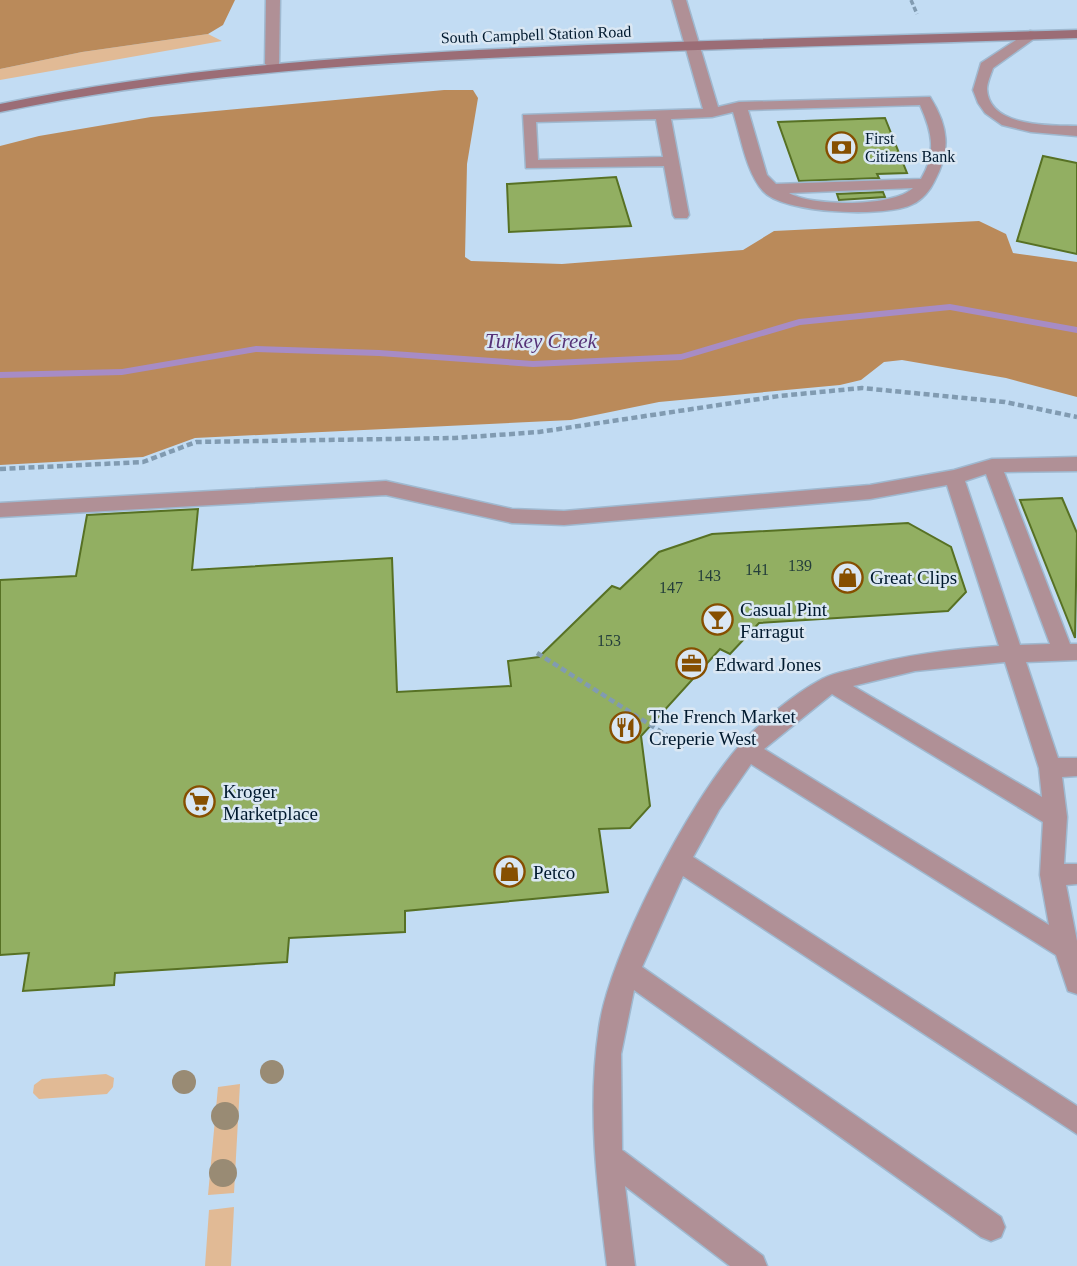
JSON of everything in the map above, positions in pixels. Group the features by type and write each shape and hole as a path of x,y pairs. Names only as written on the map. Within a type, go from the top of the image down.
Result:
{"main road":[{"name":"South Campbell Station Road","path":"0,107 85,91 272,64 691,46 1077,34"}],"street":[{"path":"272,64 270,37 273,0"},
{"path":"679,0 712,113"},
{"path":"1030,35 986,66 980,90 990,111 1008,121 1077,131"},
{"path":"672,161 531,165 528,118 712,113 738,106 925,100 941,145 927,183 769,189 760,176 738,106"},
{"path":"663,115 681,215"},
{"path":"0,510 386,488 512,516 564,518 870,492 954,477 992,466 1077,464"},
{"path":"621,1266 608,1156 605,1099 611,1035 628,971 680,861 711,804 748,751 832,684 884,668 1010,654 1070,652 992,466"},
{"path":"954,477 1049,768 1055,817 1052,875 1066,948 1077,983"},
{"path":"832,684 1055,817"},
{"path":"748,751 1066,948"},
{"path":"1049,768 1077,767"},
{"path":"680,861 1077,1121"},
{"path":"1052,875 1077,874"},
{"path":"628,971 991,1227"},
{"path":"608,1156 754,1266"}],"path":[{"path":"911,0 917,14"},
{"path":"0,469 143,461 196,442 510,435 614,423 779,396 862,388 1005,402 1077,417"},
{"path":"537,653 684,747"}],"shaded area":[{"path":"0,0 235,0 223,25 208,34 82,52 0,69"},
{"path":"208,34 222,41 0,80 0,69 82,52"},
{"path":"444,90 473,90 478,98 467,164 465,257 471,261 562,264 743,250 774,231 979,221 1006,234 1013,253 1077,262 1077,397 1006,378 902,360 884,362 861,380 840,385 659,402 571,420 195,438 143,457 0,465 0,146 39,136 151,117"},
{"path":"106,1074 114,1078 113,1087 107,1094 39,1099 33,1093 34,1085 42,1079"},
{"path":"240,1084 234,1193 208,1195 218,1087"},
{"path":"234,1207 231,1266 205,1266 209,1210"}],"building":[{"name":"First Citizens Bank","path":"885,118 907,173 877,174 879,178 799,181 778,122"},
{"path":"1043,156 1077,163 1077,254 1017,241"},
{"path":"616,177 631,226 509,232 507,184"},
{"path":"883,192 885,197 839,200 837,194"},
{"path":"1062,498 1077,533 1075,638 1020,500"},
{"name":"Kroger Marketplace","path":"198,509 192,570 392,558 397,692 511,686 508,661 539,657 612,586 620,589 659,552 712,534 908,523 951,547 966,592 948,611 759,623 730,654 720,649 641,736 650,806 630,828 599,829 608,892 405,911 405,932 289,938 287,962 115,973 114,985 23,991 29,953 0,955 0,580 76,576 87,515"}],"waterway":[{"name":"Turkey Creek","path":"0,375 122,372 256,349 379,353 533,364 681,357 799,322 950,307 1077,330"}],"place":[{"name":"First Citizens Bank","path":"842,147"},
{"name":"Great Clips","path":"847,577"},
{"name":"Casual Pint Farragut","path":"717,620"},
{"name":"Edward Jones","path":"692,664"},
{"name":"The French Market Creperie West","path":"626,727"},
{"name":"Kroger Marketplace","path":"200,802"},
{"name":"Petco","path":"510,872"}]}
